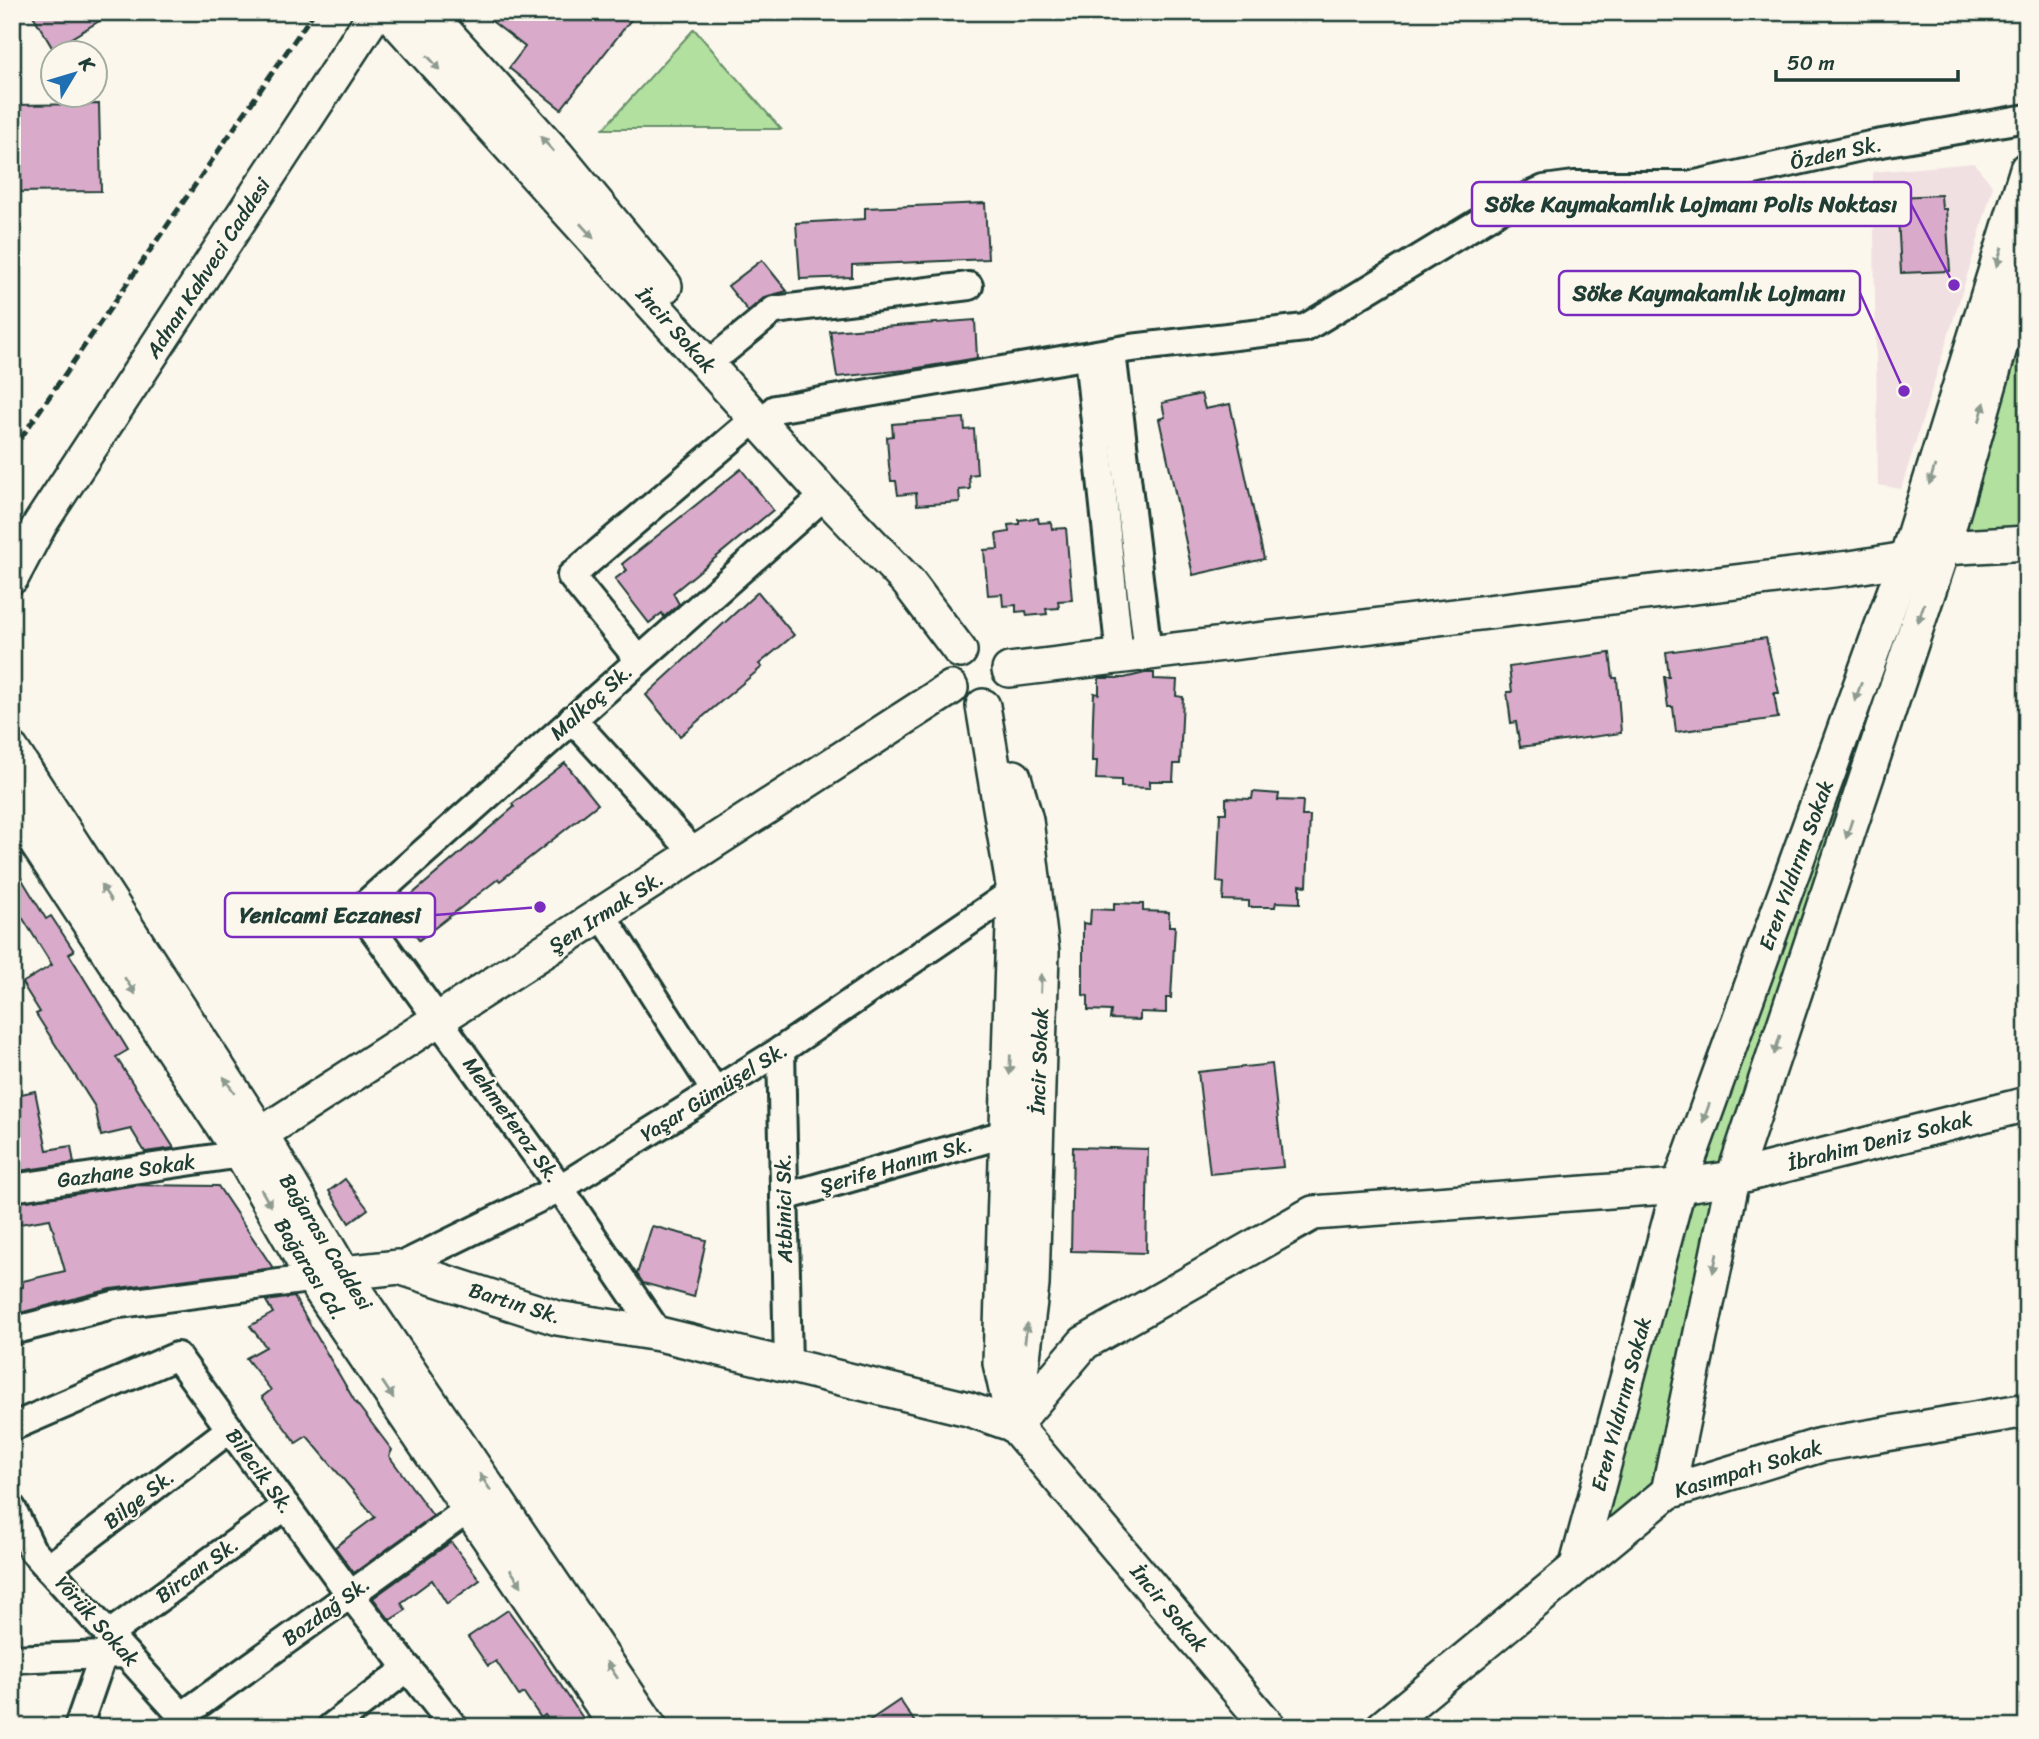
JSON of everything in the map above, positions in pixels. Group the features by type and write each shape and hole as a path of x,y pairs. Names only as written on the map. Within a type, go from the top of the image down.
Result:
{"main road":[{"name":"Adnan Kahveci Caddesi","path":"12,577 40,524 376,12"},
{"name":"İncir Sokak","path":"388,12 766,414 909,560 965,648"},
{"name":"İncir Sokak","path":"427,12 557,155 664,286 724,351 825,495 908,582 965,648"},
{"name":"Eren Yıldırım Sokak","path":"1577,1565 1679,1186 1906,559 2027,169"},
{"name":"Eren Yıldırım Sokak","path":"1668,1492 1733,1178 1943,548 2027,253"},
{"path":"12,542 40,524"},
{"path":"1009,670 1906,559 1943,548 2027,543"},
{"path":"990,647 999,652 1009,670 1006,689 988,704 964,702 951,688 949,668 965,648 990,647"},
{"name":"Şen Irmak Sk.","path":"251,1144 951,688"},
{"name":"İncir Sokak","path":"988,704 1014,891 1000,1363 1014,1424 1269,1727"},
{"name":"İncir Sokak","path":"988,704 1026,820 1042,952 1032,1285 1014,1424"},
{"name":"Bağarası Caddesi","path":"12,750 328,1276 650,1727"},
{"path":"12,806 251,1144"},
{"name":"İbrahim Deniz Sokak","path":"1014,1424 1084,1343 1313,1213 1679,1186 1733,1178 2027,1104"},
{"name":"Bartın Sk.","path":"328,1276 399,1267 557,1318 659,1334 968,1409 1014,1424"},
{"name":"Bağarası Cd.","path":"328,1276 469,1509 617,1727"},
{"name":"Kasımpatı Sokak","path":"1383,1727 1668,1492 1821,1445 2027,1410"}],"street":[{"name":"Özden Sk.","path":"1100,354 1304,328 1504,207 1544,189 1574,185 1691,185 1870,145 2027,118"},
{"path":"724,351 774,310 969,286"},
{"path":"639,660 571,576 766,414 1100,354 1134,655"},
{"name":"Malkoç Sk.","path":"359,910 825,495"},
{"path":"572,719 695,854"},
{"name":"Yaşar Gümüşel Sk.","path":"399,1267 561,1188 781,1050 1014,891"},
{"name":"Mehmeteroz Sk.","path":"359,910 561,1188 659,1334"},
{"path":"602,915 715,1091"},
{"name":"Atbinici Sk.","path":"781,1050 788,1366"},
{"name":"Şerife Hanım Sk.","path":"784,1197 1008,1133"},
{"name":"Gazhane Sokak","path":"12,1188 251,1144"},
{"name":"Bartın Sk.","path":"12,1331 113,1305 328,1276"},
{"name":"Bilecik Sk.","path":"12,1427 177,1356 349,1593 454,1727"},
{"name":"Bilge Sk.","path":"31,1557 230,1429"},
{"name":"Bircan Sk.","path":"112,1648 286,1506"},
{"name":"Yörük Sokak","path":"12,1508 31,1557 112,1648 188,1721"},
{"name":"Bozdağ Sk.","path":"188,1721 349,1593 469,1509"},
{"path":"12,1659 112,1648 78,1727"},
{"path":"331,1727 408,1668"}],"shaded area":[{"path":"1974,163 1993,186 1974,253 1901,489 1878,485 1873,172"}],"green space":[{"path":"694,29 781,129 603,129"},
{"path":"2027,169 2027,543 1943,549 1733,1177 1668,1492 1577,1565 1679,1186"}],"building":[{"path":"31,12 114,12 71,38 46,38"},
{"path":"480,12 637,12 561,109 509,68 525,47"},
{"path":"12,105 38,105 38,108 99,108 101,191 12,192"},
{"path":"1941,195 1942,209 1946,209 1950,271 1901,273 1897,197"},
{"path":"985,203 988,259 852,265 852,277 800,279 796,223 865,219 865,208"},
{"path":"762,260 787,291 765,297 748,311 728,286"},
{"path":"975,320 977,358 906,370 837,377 830,331"},
{"path":"1201,394 1205,409 1230,404 1264,559 1193,575 1159,419 1165,417 1162,403"},
{"path":"964,418 965,430 974,429 977,474 969,475 970,489 959,490 960,502 917,505 916,493 898,495 896,481 891,481 889,466 887,437 893,436 892,424"},
{"path":"741,469 773,510 673,593 679,604 664,617 662,613 649,623 615,579 627,570 622,564"},
{"path":"1038,518 1039,523 1051,522 1052,529 1066,528 1072,600 1058,601 1059,608 1046,609 1047,614 1027,616 1026,611 1016,612 1016,605 1003,606 1002,594 988,595 984,550 998,549 996,534 1009,532 1008,525 1019,524 1019,520"},
{"path":"758,592 794,635 759,664 762,667 680,736 646,695"},
{"path":"1766,638 1779,693 1774,693 1778,718 1676,732 1673,707 1668,707 1664,677 1669,677 1666,652"},
{"path":"1610,653 1613,678 1617,678 1621,733 1520,747 1516,722 1511,723 1507,692 1512,692 1509,667"},
{"path":"1154,673 1154,679 1177,680 1176,696 1183,697 1180,764 1174,764 1173,781 1150,781 1150,788 1121,787 1121,780 1096,779 1097,761 1092,761 1093,718 1094,693 1099,694 1099,678 1124,678"},
{"path":"565,763 598,804 419,940 395,909 514,807 512,804"},
{"path":"1253,792 1279,794 1278,800 1303,801 1302,816 1310,816 1307,886 1300,885 1300,903 1276,902 1275,907 1249,907 1249,901 1223,900 1224,883 1217,882 1220,813 1226,813 1226,798 1252,799"},
{"path":"12,863 46,919 51,916 74,951 69,954 128,1050 116,1057 174,1148 145,1152 131,1129 101,1136 95,1107 36,1014 40,1012 22,983 52,965 22,917 12,923"},
{"path":"1114,903 1143,904 1143,911 1169,912 1169,926 1175,926 1171,998 1166,998 1166,1013 1140,1012 1140,1020 1110,1019 1111,1011 1088,1010 1088,996 1083,995 1083,923 1090,924 1091,909 1114,910"},
{"path":"1272,1064 1283,1167 1210,1174 1198,1072"},
{"path":"35,1091 47,1150 71,1146 74,1163 12,1172 12,1096"},
{"path":"1073,1147 1148,1149 1146,1253 1071,1251"},
{"path":"345,1179 368,1209 349,1223 329,1191"},
{"path":"138,1185 218,1186 273,1268 111,1289 12,1315 12,1291 23,1287 23,1281 65,1271 50,1219 20,1224 18,1220 12,1221 12,1203"},
{"path":"652,1226 706,1240 694,1297 643,1283 637,1274"},
{"path":"294,1297 354,1400 392,1450 389,1456 433,1516 354,1573 335,1547 375,1517 307,1436 296,1443 262,1397 271,1390 246,1358 266,1347 250,1326 273,1313 266,1301"},
{"path":"451,1542 480,1580 447,1604 432,1580 401,1603 406,1610 390,1620 373,1598"},
{"path":"508,1610 589,1727 553,1727 545,1715 541,1718 524,1693 519,1696 496,1661 488,1666 468,1637"},
{"path":"900,1700 918,1727 860,1727"}],"railway":[{"path":"12,451 314,12"}],"place":[{"name":"Söke Kaymakamlık Lojmanı Polis Noktası","path":"1954,285"},
{"name":"Söke Kaymakamlık Lojmanı","path":"1904,391"},
{"name":"Yenicami Eczanesi","path":"540,907"}]}
